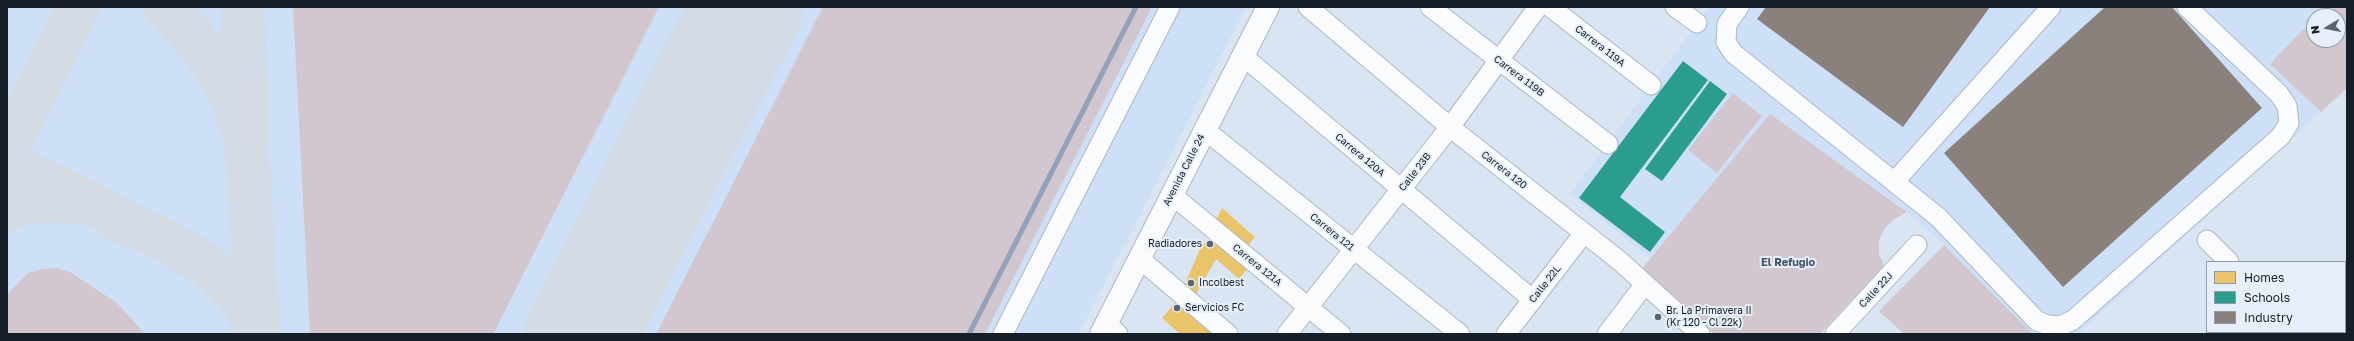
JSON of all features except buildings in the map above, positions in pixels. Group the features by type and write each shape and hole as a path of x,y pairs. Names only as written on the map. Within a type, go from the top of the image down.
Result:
{"main road":[{"name":"Avenida Calle 24","path":"1109,331 1140,259 1268,7"}],"street":[{"path":"1003,334 1170,7"},
{"name":"Carrera 120","path":"1308,7 1450,127 1584,233 1645,284 1700,334"},
{"name":"Carrera 119B","path":"1430,7 1608,144"},
{"name":"Calle 23B","path":"1287,334 1450,127 1538,7"},
{"name":"Carrera 119A","path":"1550,7 1651,85"},
{"path":"1675,7 1697,23"},
{"path":"1739,7 1727,24 1726,42 1733,53 1938,217 2037,321 2048,326 2060,326 2073,320 2281,136 2288,123 2287,106 2279,94 2187,7"},
{"path":"1894,182 2051,7"},
{"name":"Carrera 120A","path":"1243,56 1532,300"},
{"name":"Carrera 121","path":"1205,130 1460,334"},
{"name":"Carrera 121A","path":"1172,196 1341,334"},
{"name":"Calle 22L","path":"1506,334 1584,233"},
{"path":"2207,240 2228,261"},
{"name":"Calle 22J","path":"1835,334 1917,246"},
{"path":"1140,259 1228,334"},
{"path":"1607,334 1645,284"}],"shaded area":[{"path":"7,7 1246,7 1079,334 7,334"},
{"path":"293,7 659,7 493,334 310,334"},
{"path":"823,7 1152,7 985,334 656,334"},
{"path":"1709,7 2325,7 2306,8 2306,27 2270,64 2321,112 2078,334 2033,334 1934,236 1907,212 1770,115 1651,259 1570,194"},
{"path":"2347,7 2347,88 2321,112 2270,64 2306,26 2306,48 2346,48 2346,8 2324,8"},
{"path":"1733,93 1762,116 1717,173 1688,150"},
{"path":"1770,114 1907,212 1894,219 1884,229 1879,241 1879,254 1884,266 1820,334 1714,334 1640,271"},
{"path":"1944,245 2033,334 1904,334 1879,311"},
{"path":"56,268 70,272 117,303 145,334 7,334 7,295 28,273 43,269"}],"waterway":[{"path":"969,334 1136,7"}],"taxiway":[{"path":"7,150 78,7"},
{"path":"165,7 192,35 214,65 232,97 239,121"},
{"path":"243,7 247,151 259,334"},
{"path":"7,163 89,202 119,220 166,241 207,265 246,304 258,333"},
{"path":"7,209 22,202 63,200 79,203"}],"runway":[{"path":"580,334 747,7"}],"place":[{"name":"Radiadores","path":"1210,244"},
{"name":"Incolbest","path":"1191,283"},
{"name":"Servicios FC","path":"1177,308"},
{"name":"Br. La Primavera II (Kr 120 - Cl 22k)","path":"1658,317"}],"district":[{"name":"El Refugio","path":"1788,263"}]}
